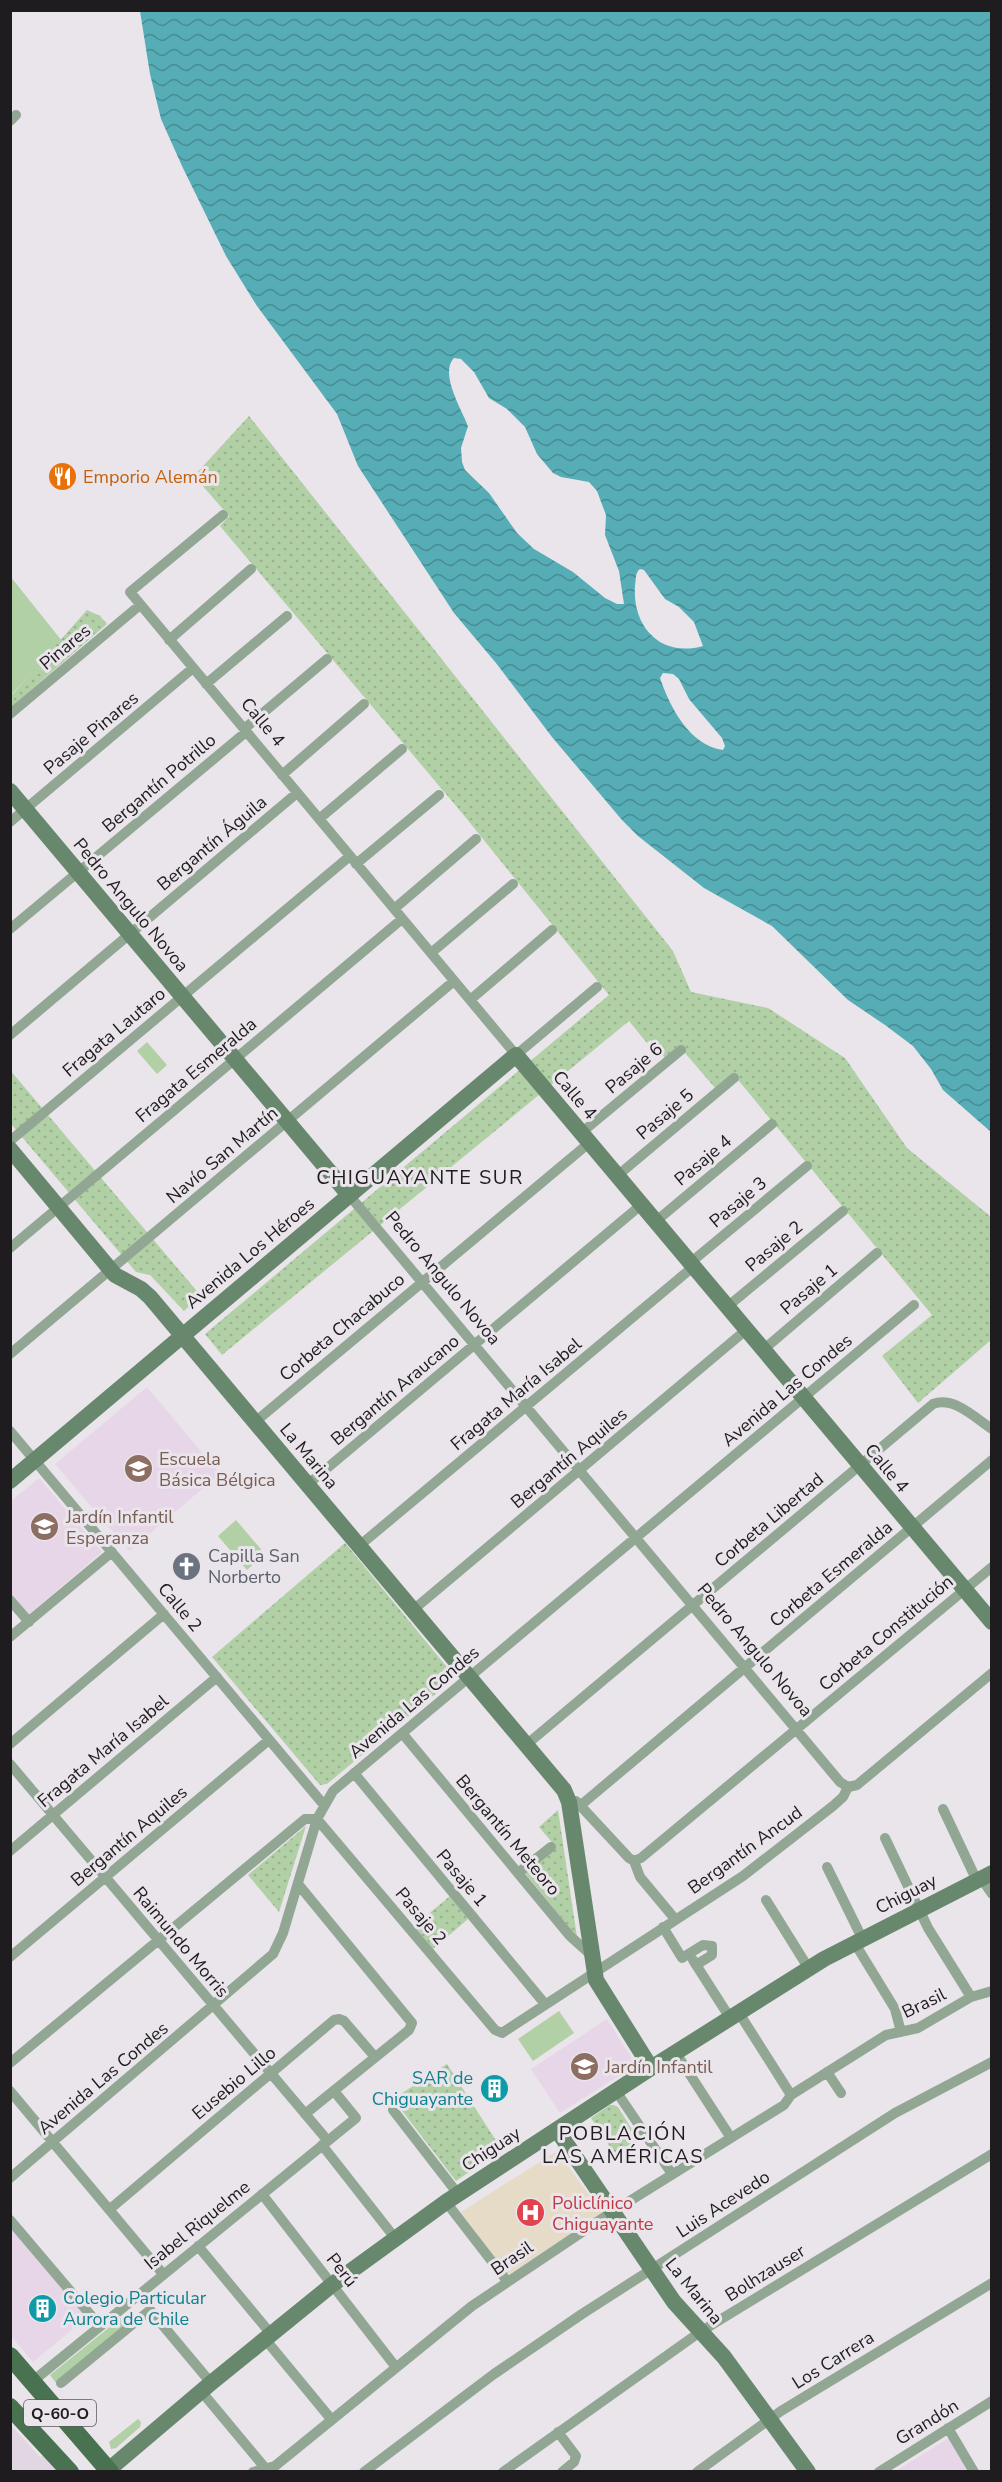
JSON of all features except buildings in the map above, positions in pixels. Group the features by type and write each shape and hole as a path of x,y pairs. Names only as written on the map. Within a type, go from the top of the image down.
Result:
{"main road":[{"name":"Q-60-O","path":"10,2356 108,2471"},
{"name":"Q-60-O","path":"10,2407 70,2472"}],"street":[{"name":"Calle 4","path":"223,515 130,592 992,1622"},
{"path":"169,640 251,569"},
{"name":"Pinares","path":"10,714 140,605"},
{"path":"206,684 287,616"},
{"name":"Bergantín Potrillo","path":"10,929 327,659"},
{"name":"Pasaje Pinares","path":"10,822 193,668"},
{"path":"282,775 364,704"},
{"path":"319,819 402,749"},
{"name":"Pedro Angulo Novoa","path":"10,790 796,1730 840,1782 848,1787"},
{"name":"Bergantín Águila","path":"10,1035 297,793"},
{"path":"353,860 439,795"},
{"path":"394,909 476,839"},
{"name":"Fragata Lautaro","path":"10,1141 183,996 353,860"},
{"path":"431,954 513,884"},
{"name":"Fragata Esmeralda","path":"10,1248 402,919"},
{"path":"470,1000 552,930"},
{"name":"Navío San Martín","path":"10,1354 454,981"},
{"name":"Avenida Los Héroes","path":"10,1480 597,987"},
{"name":"Pasaje 6","path":"585,1138 681,1050"},
{"name":"Pasaje 5","path":"617,1176 734,1078"},
{"name":"Pasaje 4","path":"655,1222 772,1124"},
{"name":"Corbeta Chacabuco","path":"255,1422 422,1282 585,1138"},
{"name":"La Marina","path":"10,1149 111,1270 122,1280 146,1293 574,1801 634,1861 640,1877 675,1919"},
{"name":"Pasaje 3","path":"692,1265 807,1166"},
{"name":"Bergantín Araucano","path":"308,1485 641,1205"},
{"name":"Pasaje 2","path":"727,1308 843,1210"},
{"name":"Pasaje 1","path":"763,1350 877,1253"},
{"name":"Fragata María Isabel","path":"359,1546 692,1265"},
{"name":"Avenida Las Condes","path":"10,2178 263,1964 277,1948 317,1819 333,1791 914,1305"},
{"name":"Bergantín Aquiles","path":"413,1610 746,1330"},
{"name":"Corbeta Libertad","path":"526,1745 933,1404 948,1402 992,1430"},
{"name":"Calle 2","path":"10,1431 324,1805"},
{"name":"Corbeta Esmeralda","path":"574,1801 744,1668 992,1460"},
{"path":"10,1637 112,1552"},
{"name":"Corbeta Constitución","path":"634,1861 641,1858 992,1567"},
{"path":"10,1600 29,1622"},
{"path":"10,1744 164,1614"},
{"name":"Bergantín Ancud","path":"499,2033 504,2032 545,2004 592,1964 663,1927 753,1869 833,1806 843,1797 848,1787 857,1785 992,1673"},
{"name":"Fragata María Isabel","path":"10,1851 217,1677"},
{"name":"Bergantín Meteoro","path":"402,1733 592,1964"},
{"name":"Bergantín Aquiles","path":"10,1957 269,1740"},
{"name":"Raimundo Morris","path":"10,1764 305,2114 395,2238"},
{"name":"Pasaje 1","path":"354,1773 545,2004"},
{"path":"574,1801 592,1964 604,1994 651,2068"},
{"path":"943,1809 992,1894"},
{"path":"10,2062 302,1821 309,1818 317,1819"},
{"name":"Pasaje 2","path":"317,1819 499,2033"},
{"path":"885,1838 920,1910 971,1997"},
{"path":"518,1873 551,1847"},
{"path":"827,1867 858,1940 895,2009 901,2032"},
{"name":"Chiguay","path":"108,2471 206,2387 333,2284 452,2198 809,1968 858,1940 983,1877"},
{"path":"298,1884 412,2025 305,2114"},
{"path":"766,1900 809,1968"},
{"path":"663,1927 682,1958 707,1944 712,1946 712,1955 696,1965"},
{"path":"689,1954 791,2095"},
{"name":"Brasil","path":"253,2472 275,2466 461,2313 612,2212 786,2103 791,2095 882,2037 918,2028 971,1997 992,1991"},
{"name":"Eusebio Lillo","path":"110,2209 336,2019 344,2021 375,2057"},
{"path":"676,2052 731,2138"},
{"name":"Luis Acevedo","path":"364,2472 525,2352 650,2270 895,2113 992,2062"},
{"path":"827,2072 841,2093"},
{"path":"10,2091 164,2274"},
{"name":"Isabel Riquelme","path":"33,2381 356,2118 334,2091"},
{"path":"616,2091 672,2174"},
{"path":"393,2110 507,2281"},
{"name":"La Marina","path":"557,2130 680,2311 724,2357 808,2472"},
{"name":"Bolhzauser","path":"503,2472 700,2332 992,2154"},
{"name":"Perú","path":"262,2194 395,2366"},
{"path":"10,2220 100,2326"},
{"path":"198,2246 331,2419"},
{"name":"Los Carrera","path":"697,2472 770,2419 992,2283"},
{"path":"61,2383 150,2310 266,2469"},
{"name":"Grandón","path":"879,2472 992,2401"},
{"path":"948,2428 974,2472"},
{"path":"558,2432 576,2456 574,2462 562,2472"}],"shaded area":[{"name":"Escuela Básica Bélgica","path":"147,1387 220,1474 129,1551 55,1464"},
{"name":"Jardín Infantil Esperanza","path":"39,1478 102,1552 28,1615 11,1594 10,1502"},
{"name":"Jardín Infantil","path":"607,2019 636,2065 560,2113 531,2069"},
{"name":"Policlínico Chiguayante","path":"557,2151 602,2213 508,2275 461,2212"},
{"name":"Colegio Particular Aurora de Chile","path":"10,2226 87,2317 33,2362 11,2336"},
{"path":"10,2424 40,2457 43,2455 63,2471 11,2471"},
{"path":"949,2438 969,2472 894,2472"}],"green space":[{"path":"249,416 673,951 691,992 768,1008 845,1058 907,1148 991,1217 991,1340 918,1403 882,1356 932,1315 734,1075 716,1089 679,1046 665,1058 650,1040 647,1043 629,1021 222,1355 205,1334 609,995 462,813 220,526 229,516 194,476"},
{"path":"10,576 62,641 10,696"},
{"path":"87,610 100,616 107,624 11,707 11,696"},
{"path":"147,1042 167,1065 157,1074 137,1051"},
{"path":"10,1070 201,1296 184,1311 150,1275 136,1272 11,1124"},
{"path":"236,1520 265,1554 247,1570 218,1536"},
{"path":"345,1543 451,1672 451,1681 327,1784 320,1785 212,1657"},
{"path":"558,1810 577,1937 525,1873 556,1847 539,1827"},
{"path":"306,1826 279,1912 248,1875"},
{"path":"450,1896 468,1919 433,1949 414,1926"},
{"path":"559,2011 574,2033 533,2061 518,2039"},
{"path":"447,2064 502,2150 456,2181 393,2099"},
{"path":"610,2105 618,2107 638,2139 615,2154 591,2118"},
{"path":"122,2317 128,2324 56,2383 50,2375"},
{"path":"138,2419 141,2422 140,2427 116,2448 111,2449 109,2442"}],"water":[{"path":"140,11 991,11 991,1132 943,1090 931,1069 913,1046 848,1000 772,926 704,888 638,836 552,737 496,663 454,613 358,466 337,414 257,306 226,256 161,119 150,74","holes":["454,358 461,359 474,372 489,398 507,409 525,427 537,454 553,473 561,477 589,482 597,491 606,515 605,535 619,571 624,604 617,604 605,598 573,572 534,549 517,533 489,493 465,470 461,448 468,426 450,382 450,365","644,570 665,599 679,607 694,622 703,646 688,649 674,647 652,636 638,614 635,601 638,571","663,673 673,674 679,679 689,699 722,738 725,746 723,750 700,741 682,723 669,701 660,678"]}],"place":[{"name":"Emporio Alemán","path":"62,477"},
{"name":"Escuela Básica Bélgica","path":"138,1469"},
{"name":"Jardín Infantil Esperanza","path":"45,1527"},
{"name":"Capilla San Norberto","path":"187,1566"},
{"name":"Jardín Infantil","path":"584,2067"},
{"name":"SAR de Chiguayante","path":"494,2088"},
{"name":"Policlínico Chiguayante","path":"531,2213"},
{"name":"Colegio Particular Aurora de Chile","path":"42,2308"}],"district":[{"name":"CHIGUAYANTE SUR","path":"420,1177"},
{"name":"POBLACIÓN LAS AMÉRICAS","path":"623,2144"}]}
